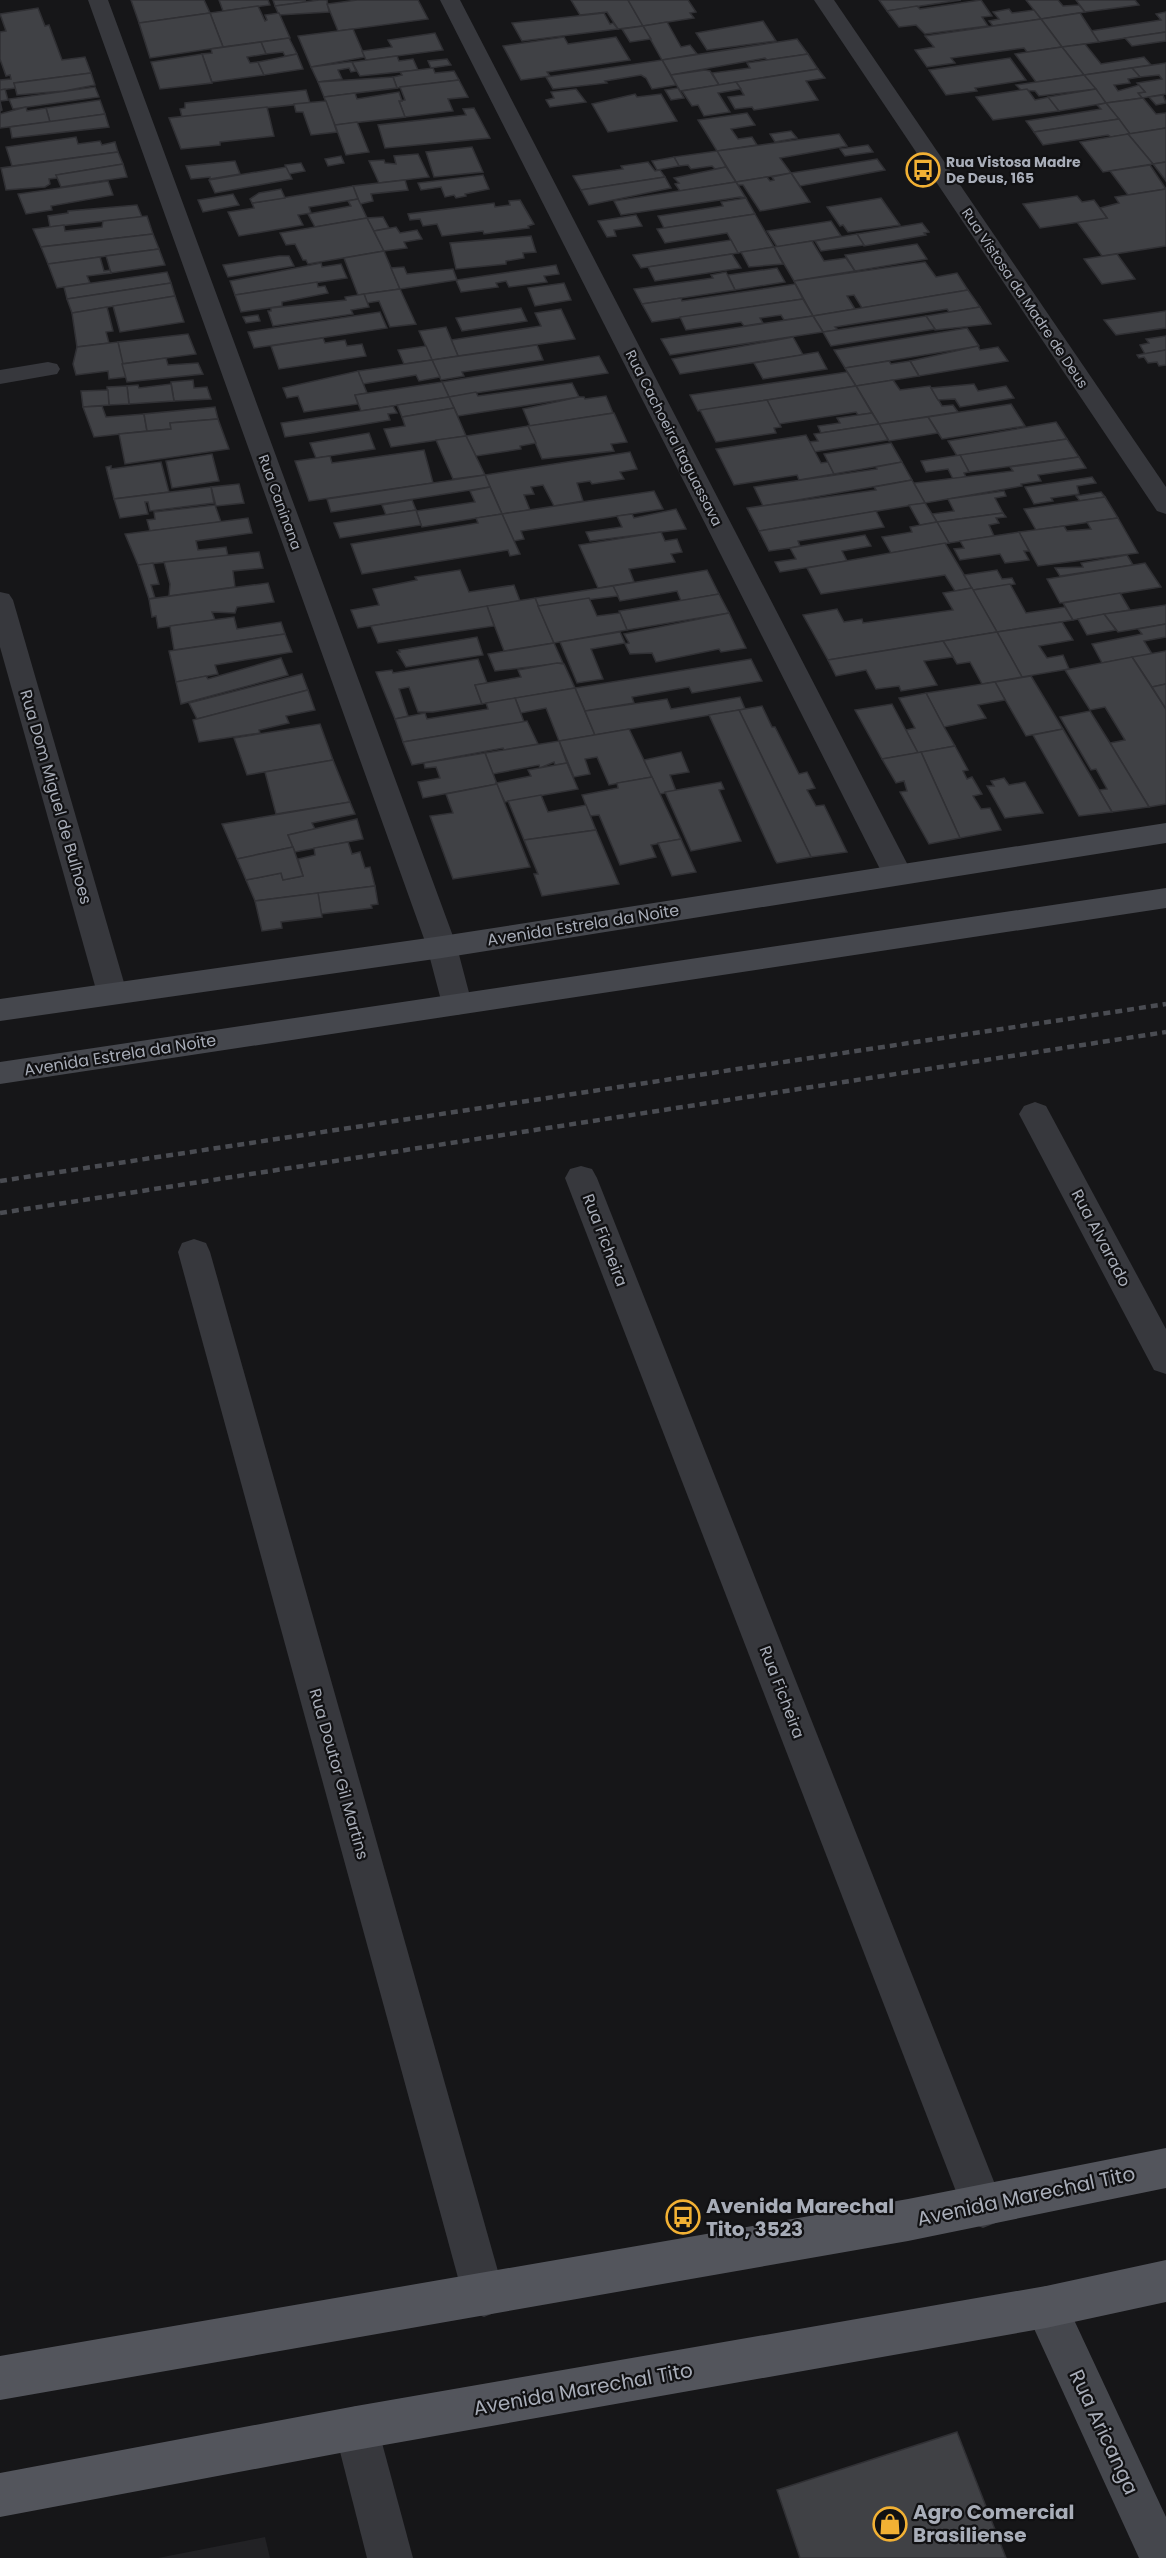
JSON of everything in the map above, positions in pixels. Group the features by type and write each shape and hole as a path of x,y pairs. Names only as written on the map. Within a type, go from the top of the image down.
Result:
{"main road":[{"name":"Avenida Marechal Tito","path":"0,2378 484,2296 983,2206 1166,2168"},
{"name":"Avenida Marechal Tito","path":"0,2495 356,2428 1046,2307 1166,2281"}],"street":[{"name":"Rua Caninana","path":"98,0 442,947 457,1004"},
{"name":"Rua Cachoeira Itaguassava","path":"450,0 898,875"},
{"name":"Rua Vistosa da Madre de Deus","path":"824,0 1166,506"},
{"path":"0,377 48,369"},
{"name":"Rua Dom Miguel de Bulhoes","path":"0,600 112,993"},
{"name":"Avenida Estrela da Noite","path":"0,1010 442,947 1166,833"},
{"name":"Avenida Estrela da Noite","path":"0,1073 1166,898"},
{"name":"Rua Alvarado","path":"1035,1114 1166,1361"},
{"name":"Rua Ficheira","path":"581,1178 983,2206"},
{"name":"Rua Doutor Gil Martins","path":"194,1252 484,2296"},
{"name":"Rua Aricanga","path":"1046,2307 1162,2558"},
{"path":"356,2428 390,2558"}],"shaded area":[{"path":"265,2537 270,2558 158,2558"}],"building":[{"path":"131,0 204,0 210,13 139,23"},
{"path":"219,0 268,0 270,5 223,11"},
{"path":"273,0 305,0 306,2 275,6"},
{"path":"327,0 329,12 279,15 275,6"},
{"path":"357,0 418,0 428,19 338,31 327,4"},
{"path":"571,0 628,0 643,26 618,29 607,12 580,15"},
{"path":"628,0 688,0 696,12 690,13 694,18 643,26"},
{"path":"879,0 961,0 887,11"},
{"path":"981,0 992,16 982,17 988,26 925,34 916,25 899,27 887,11 917,6 920,9"},
{"path":"1026,0 1058,0 1063,6 1079,5 1085,12 1041,19"},
{"path":"1076,0 1135,0 1139,5 1085,12"},
{"path":"258,6 265,21 267,20 265,15 279,13 290,38 223,47 210,13"},
{"path":"38,8 45,26 49,25 62,60 85,57 91,73 14,83 16,88 0,90 0,80 11,79 10,75 6,76 0,59 0,32 6,31 0,14"},
{"path":"1009,9 1012,13 1034,10 1041,19 993,26 989,21 999,19 993,12"},
{"path":"1166,12 1166,32 1099,42 1090,31 1161,20 1156,14"},
{"path":"210,13 223,47 150,58 139,23"},
{"path":"604,13 610,24 613,23 618,29 522,41 512,23"},
{"path":"1080,13 1099,42 1062,47 1041,19"},
{"path":"1041,19 1062,47 1027,52 1024,48 951,58 955,63 927,67 915,50 934,47 925,36"},
{"path":"763,21 776,41 707,50 696,33"},
{"path":"667,22 681,47 690,45 697,54 662,60 643,26"},
{"path":"643,26 651,39 630,42 622,29"},
{"path":"353,29 365,57 311,67 298,36"},
{"path":"1166,32 1166,41 1132,46 1125,38"},
{"path":"435,33 443,50 366,60 362,51 392,47 388,40"},
{"path":"564,37 568,44 616,37 630,60 547,72 550,76 521,80 503,46"},
{"path":"289,38 297,54 285,56 283,52 266,54 261,42"},
{"path":"797,39 808,54 767,60 765,58 671,75 662,60"},
{"path":"261,42 266,54 247,57 250,63 258,62 264,75 212,82 202,54 212,53 211,49"},
{"path":"1085,44 1101,64 1144,57 1151,65 1084,75 1062,47"},
{"path":"1062,47 1084,75 1036,82 1015,54"},
{"path":"202,54 212,83 160,89 151,62"},
{"path":"297,54 303,69 264,75 258,62"},
{"path":"808,54 818,69 719,85 712,73 750,68 747,63"},
{"path":"397,56 399,61 413,59 418,70 360,76 352,62"},
{"path":"1010,58 1026,80 975,88 977,91 946,95 929,70"},
{"path":"447,59 451,65 431,68 428,61"},
{"path":"662,60 676,85 652,89 646,78 641,75 605,81 607,83 553,89 546,77"},
{"path":"352,62 356,71 351,72 349,68 338,70 342,79 318,82 311,67"},
{"path":"1166,63 1166,94 1142,98 1138,93 1145,92 1137,83 1162,79 1159,75 1140,77 1132,68"},
{"path":"433,68 435,73 454,71 459,80 397,88 393,77 402,75 400,72"},
{"path":"1132,68 1140,77 1128,79 1130,83 1114,85 1118,91 1139,85 1145,92 1138,93 1142,98 1106,103 1084,75"},
{"path":"818,69 825,78 806,81 818,100 754,110 752,107 735,109 728,97 744,95 736,82"},
{"path":"710,71 719,85 680,91 671,75"},
{"path":"91,73 95,85 64,91 17,95 14,83"},
{"path":"1084,75 1096,89 1039,96 1035,91 1021,90 1016,85"},
{"path":"393,77 397,88 324,97 318,82"},
{"path":"459,80 468,97 448,99 453,111 405,117 399,101 405,100 400,87"},
{"path":"736,82 741,89 718,93 730,112 704,116 698,105 692,106 682,91"},
{"path":"95,87 99,97 13,109 9,99"},
{"path":"678,88 684,98 671,100 665,90"},
{"path":"5,89 8,100 0,101 0,90"},
{"path":"576,89 586,102 550,107 546,100 554,98 551,92"},
{"path":"1027,89 1035,100 1049,97 1059,111 993,120 976,97"},
{"path":"1096,89 1106,103 1059,111 1048,97"},
{"path":"306,90 310,103 182,117 180,109 185,108 185,103"},
{"path":"399,92 402,101 399,101 405,117 335,125 324,97 355,93 357,99"},
{"path":"635,94 637,97 661,94 677,121 608,132 592,104"},
{"path":"1163,95 1166,103 1156,105 1149,97"},
{"path":"1143,98 1156,114 1166,113 1166,128 1130,134 1106,103"},
{"path":"100,100 105,114 50,122 46,108"},
{"path":"326,101 337,132 311,135 303,112 296,112 294,104"},
{"path":"1106,103 1119,119 1034,132 1026,121 1101,109 1097,105"},
{"path":"26,107 27,111 46,108 50,122 0,128 0,114"},
{"path":"267,107 274,136 220,142 220,145 181,149 169,118"},
{"path":"474,108 490,138 385,148 378,125 466,115 463,109"},
{"path":"747,113 755,125 731,129 738,139 752,137 757,145 717,151 698,120"},
{"path":"105,114 109,127 12,138 10,127"},
{"path":"1119,119 1130,134 1043,145 1034,132"},
{"path":"357,122 369,152 346,155 335,125"},
{"path":"1166,128 1166,162 1153,164 1128,134"},
{"path":"791,131 797,138 775,142 770,134"},
{"path":"839,134 847,146 780,158 791,173 736,182 717,151"},
{"path":"1128,134 1153,164 1103,172 1080,142"},
{"path":"76,137 78,144 100,141 102,145 115,142 118,152 12,166 6,147"},
{"path":"868,145 873,152 845,156 840,149"},
{"path":"472,147 483,172 434,177 426,152"},
{"path":"717,151 726,167 691,169 688,165 679,166 674,157"},
{"path":"118,152 123,164 56,175 58,178 49,179 50,184 45,187 6,190 1,168"},
{"path":"418,154 429,177 379,183 369,161 384,160 385,163 396,164 394,156"},
{"path":"341,156 344,163 328,166 325,159"},
{"path":"674,157 679,166 657,170 652,161"},
{"path":"877,159 885,170 800,186 791,173"},
{"path":"235,161 240,174 210,179 210,177 191,179 186,166"},
{"path":"648,162 655,171 660,170 665,177 581,190 573,176 623,169 621,166"},
{"path":"1166,162 1166,181 1153,164"},
{"path":"301,163 305,171 289,174 285,165"},
{"path":"123,164 127,177 61,187 56,175"},
{"path":"1150,165 1166,189 1128,195 1110,171"},
{"path":"286,167 292,179 215,193 209,180"},
{"path":"726,167 736,182 680,191 675,184 679,183 674,178"},
{"path":"791,173 810,202 760,211 743,185 738,185 736,182 767,177 770,181 774,180 772,177"},
{"path":"483,175 489,189 456,198 454,195 445,197 441,187 421,190 418,183"},
{"path":"665,177 671,188 589,205 581,190"},
{"path":"405,180 408,190 371,194 373,201 360,204 353,186"},
{"path":"108,181 113,195 51,206 52,210 26,214 18,194"},
{"path":"736,182 746,198 621,215 614,201"},
{"path":"353,186 358,199 309,207 311,213 298,215 303,225 239,236 228,212 254,208 252,203"},
{"path":"281,189 285,198 252,203 250,199 259,193"},
{"path":"1166,189 1166,246 1102,256 1077,222 1107,218 1100,208 1119,203 1115,197"},
{"path":"233,194 239,205 203,212 198,200"},
{"path":"1077,196 1082,202 1094,200 1107,218 1040,228 1023,204"},
{"path":"746,198 755,214 664,228 658,216 723,206 721,202"},
{"path":"881,198 900,225 848,232 843,225 840,226 827,207"},
{"path":"358,199 367,218 315,227 308,214 351,206 348,201"},
{"path":"520,200 534,224 528,226 529,228 484,234 483,231 442,236 437,224 423,226 420,219 410,220 408,214 494,203 495,207 510,205 509,201"},
{"path":"137,205 142,217 50,227 48,216 68,213 68,211"},
{"path":"755,214 774,247 738,253 727,233 665,243 657,229"},
{"path":"636,215 642,226 614,230 616,236 607,237 598,221"},
{"path":"147,216 153,234 41,247 33,229 64,225 65,231 102,227 103,221"},
{"path":"383,217 389,228 374,231 367,218"},
{"path":"367,218 384,251 308,264 306,260 303,260 295,244 286,245 280,233"},
{"path":"831,221 841,236 777,247 767,231"},
{"path":"922,223 929,232 924,233 926,235 864,246 857,234"},
{"path":"396,227 400,233 417,230 422,239 404,242 407,248 384,251 374,231"},
{"path":"153,234 159,249 48,264 41,247"},
{"path":"857,234 864,245 821,251 815,241"},
{"path":"531,236 536,252 523,253 524,258 506,261 506,264 456,269 450,243"},
{"path":"731,240 738,253 641,268 633,255"},
{"path":"812,241 824,261 846,258 855,271 794,281 774,247"},
{"path":"917,244 927,259 855,271 845,255"},
{"path":"774,247 783,264 749,267 741,252"},
{"path":"159,249 165,265 111,273 106,256"},
{"path":"384,251 400,289 358,295 344,258"},
{"path":"732,254 741,268 655,281 648,267"},
{"path":"1117,254 1135,279 1102,284 1084,259"},
{"path":"289,256 294,266 228,277 223,265"},
{"path":"100,257 104,271 110,270 111,273 87,276 90,283 57,288 48,264"},
{"path":"925,262 936,277 957,273 968,290 862,308 854,295 847,296 855,309 813,316 794,281"},
{"path":"321,263 322,267 341,264 347,278 235,295 230,281"},
{"path":"556,265 559,274 544,276 547,282 509,287 506,281 496,283 498,287 461,292 456,280"},
{"path":"404,267 407,274 453,269 457,280 400,289 391,268"},
{"path":"777,268 785,282 735,290 728,275"},
{"path":"167,272 171,283 67,299 64,287"},
{"path":"726,272 735,290 642,304 634,289 713,278 711,275"},
{"path":"317,282 318,287 325,286 328,293 282,302 282,306 241,312 235,295"},
{"path":"171,283 175,296 72,313 67,299"},
{"path":"564,283 571,300 535,306 528,288"},
{"path":"795,284 803,299 652,322 642,304 681,298 682,301"},
{"path":"400,289 416,324 390,327 379,301 367,303 364,294"},
{"path":"968,290 980,307 949,312 947,309 835,327 838,330 823,332 813,316"},
{"path":"364,294 369,307 351,310 353,314 273,326 268,311 271,311 271,308 346,300 345,297"},
{"path":"175,296 184,322 120,332 113,306"},
{"path":"803,299 813,316 784,320 781,315 760,318 763,323 744,326 741,322 686,330 680,317"},
{"path":"107,307 113,331 106,332 109,343 77,347 72,313"},
{"path":"980,307 991,324 935,330 926,316"},
{"path":"521,308 527,321 462,331 456,318"},
{"path":"561,309 575,339 458,356 451,340 541,326 535,313"},
{"path":"1166,311 1166,328 1116,335 1104,320"},
{"path":"380,312 387,328 254,348 248,332"},
{"path":"258,315 260,321 246,323 243,317"},
{"path":"813,316 823,332 670,355 661,339"},
{"path":"926,316 935,329 831,346 823,332"},
{"path":"446,327 458,356 432,360 419,331"},
{"path":"967,328 979,346 845,368 834,350"},
{"path":"188,334 196,354 122,364 118,342"},
{"path":"1166,336 1166,350 1145,354 1140,345 1149,343 1146,339"},
{"path":"793,337 803,355 680,374 672,359"},
{"path":"323,338 325,343 345,340 347,346 362,344 366,356 279,369 271,346"},
{"path":"118,342 126,377 109,379 108,371 76,375 73,364 77,347"},
{"path":"537,345 543,360 462,372 464,376 441,380 432,360"},
{"path":"426,346 432,360 404,364 398,350"},
{"path":"978,346 980,350 998,347 1008,361 919,376 910,361"},
{"path":"1166,350 1166,365 1159,366 1157,362 1148,363 1144,357 1139,358 1137,355"},
{"path":"818,352 827,369 763,379 754,363"},
{"path":"599,356 608,373 449,397 442,382"},
{"path":"166,358 168,365 198,363 203,374 127,382 122,364"},
{"path":"432,360 440,377 419,381 416,375 363,384 358,371"},
{"path":"889,361 891,364 910,361 919,376 856,386 845,368"},
{"path":"358,371 367,393 355,395 358,404 304,412 298,396 287,398 283,388"},
{"path":"847,372 856,386 698,411 690,395"},
{"path":"193,380 194,388 207,387 211,399 174,401 171,382"},
{"path":"893,380 900,390 930,386 942,406 953,405 958,412 879,424 856,386"},
{"path":"442,382 449,397 361,411 355,395"},
{"path":"572,383 579,397 458,416 449,397 476,392 478,396"},
{"path":"171,384 174,401 129,404 127,386 138,385 139,388"},
{"path":"974,384 978,391 1006,386 1014,398 960,407 955,399 938,400 931,388"},
{"path":"127,386 129,404 109,405 107,387"},
{"path":"856,386 872,413 858,415 856,412 779,424 767,400"},
{"path":"108,390 109,405 83,407 81,391"},
{"path":"606,396 613,413 530,426 523,409 579,397 585,399"},
{"path":"449,397 454,408 402,417 397,405"},
{"path":"767,400 781,427 774,428 776,433 716,442 700,410"},
{"path":"1011,404 1025,426 942,439 928,417"},
{"path":"102,406 106,417 144,414 147,431 94,437 83,407"},
{"path":"393,406 397,413 388,414 390,420 312,433 285,437 281,423"},
{"path":"215,407 218,419 170,423 171,429 147,431 144,414"},
{"path":"454,408 466,436 391,447 384,429 405,426 402,417"},
{"path":"614,413 627,442 611,444 614,451 542,459 528,426"},
{"path":"872,413 879,424 821,433 818,426 840,423 837,418"},
{"path":"928,417 938,433 889,441 879,424"},
{"path":"218,419 229,449 125,464 119,434 171,429 170,423"},
{"path":"1056,422 1067,439 957,456 948,441"},
{"path":"879,424 888,440 814,452 809,442 818,441 814,434"},
{"path":"528,426 536,443 520,446 521,449 476,456 466,436"},
{"path":"369,433 375,449 316,458 310,443"},
{"path":"806,435 821,463 828,462 834,474 799,480 797,475 734,485 716,449"},
{"path":"466,436 485,475 453,479 436,440"},
{"path":"1067,439 1079,457 969,472 960,455"},
{"path":"891,443 902,462 834,474 824,454"},
{"path":"424,450 433,483 309,501 295,461 330,456 332,463"},
{"path":"630,452 637,469 620,472 624,479 592,484 590,481 577,483 583,501 554,506 543,485 531,487 534,494 524,495 530,510 502,514 485,475"},
{"path":"212,454 219,481 172,488 166,461"},
{"path":"960,455 969,472 964,473 966,477 953,479 948,469 926,472 921,461"},
{"path":"1079,457 1086,468 1038,475 1041,481 1021,484 1022,486 925,503 914,483 1013,471 1010,467"},
{"path":"161,462 169,492 114,499 106,467 111,466 111,469"},
{"path":"902,462 912,480 763,506 754,487 877,469 876,467"},
{"path":"485,475 490,487 331,512 327,499"},
{"path":"1092,477 1096,483 1077,486 1079,494 1051,498 1053,501 1034,504 1025,487"},
{"path":"912,480 925,503 759,531 747,508 876,490 874,487"},
{"path":"239,484 244,503 216,506 211,487"},
{"path":"211,487 214,503 150,511 148,502 145,502 148,514 120,518 114,499"},
{"path":"490,487 502,514 422,527 416,511 475,502 470,491"},
{"path":"654,491 663,509 521,531 524,539 514,541 502,514"},
{"path":"1004,491 1006,496 995,498 1003,513 937,522 932,514 954,511 948,499"},
{"path":"1101,492 1105,497 1080,501 1076,496"},
{"path":"1105,497 1118,518 1036,530 1024,509"},
{"path":"412,500 416,510 386,515 382,505"},
{"path":"925,503 937,522 920,525 909,505"},
{"path":"215,505 221,522 150,531 147,520 155,519 154,512"},
{"path":"676,509 686,529 590,541 586,532 622,527 617,516 632,514 634,518"},
{"path":"416,510 421,525 340,538 334,523"},
{"path":"876,511 884,527 798,541 800,546 790,548 769,551 759,531"},
{"path":"1003,513 1006,517 996,518 999,523 989,525 994,536 949,543 937,522"},
{"path":"502,514 520,554 510,556 508,550 362,574 351,544 478,523 476,518"},
{"path":"248,518 252,533 196,541 198,550 226,547 228,556 138,565 125,534"},
{"path":"1118,518 1138,553 1038,566 1019,532 1064,526 1067,531 1091,529 1087,522"},
{"path":"937,522 949,543 891,553 882,537 912,532 910,527"},
{"path":"661,532 665,541 677,539 682,552 671,554 675,562 629,569 634,582 598,588 579,545"},
{"path":"1019,532 1029,551 1024,551 1029,560 1005,563 1000,554 960,560 954,549 964,548 960,541"},
{"path":"865,535 871,546 842,551 847,561 780,572 775,562 796,559 790,548"},
{"path":"945,543 972,588 955,591 945,575 821,594 807,568"},
{"path":"259,552 263,568 233,571 235,587 169,596 170,584 164,562"},
{"path":"1127,555 1133,565 1060,576 1055,568 1083,567 1081,563"},
{"path":"153,563 159,584 151,585 155,598 149,599 138,565"},
{"path":"1145,563 1161,587 1060,603 1047,579"},
{"path":"460,570 469,592 514,585 520,601 358,628 351,610 379,605 373,589 417,580 415,577"},
{"path":"707,570 719,594 681,601 677,591 620,601 613,586"},
{"path":"997,570 1002,579 1012,578 1015,584 973,590 964,575"},
{"path":"268,583 274,602 237,607 235,613 212,612 215,620 158,628 156,616 152,617 149,599"},
{"path":"1010,584 1026,613 1065,607 1073,620 997,632 973,590"},
{"path":"613,586 618,596 538,606 535,598"},
{"path":"972,588 997,632 828,660 803,615 837,609 844,622 862,619 863,623 953,610 943,593"},
{"path":"1120,593 1130,610 1073,620 1063,603"},
{"path":"719,594 729,613 627,630 619,611"},
{"path":"535,598 554,643 504,651 487,606"},
{"path":"589,598 597,616 620,613 627,630 554,643 538,606"},
{"path":"1166,605 1166,624 1118,632 1104,614"},
{"path":"487,606 494,626 378,643 371,626"},
{"path":"729,613 746,648 721,652 719,649 656,662 652,653 630,654 625,644 629,643 624,634"},
{"path":"1104,614 1116,630 1087,635 1078,619"},
{"path":"234,617 237,629 281,622 285,634 174,650 170,626"},
{"path":"1062,622 1073,640 1039,646 1047,658 1063,655 1069,669 1022,677 997,632"},
{"path":"1166,624 1166,637 1144,641 1152,654 1102,663 1092,644 1142,634 1138,629"},
{"path":"620,632 625,643 591,649 603,679 577,683 560,642"},
{"path":"997,632 1022,677 982,684 970,662 957,664 943,641"},
{"path":"285,634 292,652 215,665 218,674 176,682 169,651"},
{"path":"477,637 483,655 406,667 397,652 400,652 399,650"},
{"path":"943,641 953,657 924,661 937,685 901,691 899,686 876,689 866,670 836,676 828,660"},
{"path":"554,643 563,663 495,671 488,654"},
{"path":"1166,651 1166,684 1152,687 1132,657"},
{"path":"1132,657 1166,709 1166,804 1149,807 1110,743 1125,740 1105,707 1090,710 1065,670"},
{"path":"281,658 288,675 181,704 176,682 206,676 208,679"},
{"path":"478,659 487,683 475,685 482,704 433,712 418,712 409,687 399,689 408,716 395,719 376,672 392,670 393,673"},
{"path":"751,659 762,681 692,693 689,687 632,697 634,703 585,711 575,688"},
{"path":"557,663 564,664 575,688 482,704 475,685 521,677 518,670"},
{"path":"302,674 308,690 197,719 189,703"},
{"path":"1031,676 1063,729 1026,736 995,682"},
{"path":"995,682 1005,700 978,705 986,718 944,727 926,693"},
{"path":"1166,684 1166,709 1152,687"},
{"path":"575,688 595,735 559,741 546,708 521,713 515,698"},
{"path":"308,690 315,710 286,716 289,723 259,730 260,733 199,742 193,720"},
{"path":"926,693 955,746 918,753 906,730 915,728 899,698"},
{"path":"740,697 745,709 595,735 585,711 667,699 671,709"},
{"path":"515,698 524,722 403,742 395,719 425,713 427,719 488,709 486,703"},
{"path":"892,704 918,753 882,759 855,710"},
{"path":"762,706 799,774 807,772 815,788 807,790 816,806 824,805 847,852 811,857 739,710"},
{"path":"739,710 811,857 777,863 775,860 709,715"},
{"path":"1090,711 1149,807 1112,812 1099,790 1107,789 1096,769 1091,770 1060,717"},
{"path":"527,721 538,744 504,750 503,748 412,765 403,742"},
{"path":"320,724 333,760 247,775 234,738"},
{"path":"629,729 652,777 609,785 597,757 585,759 590,774 574,777 559,741"},
{"path":"1063,729 1112,812 1079,816 1033,735"},
{"path":"559,741 567,763 555,765 554,762 540,768 539,765 493,774 485,753"},
{"path":"955,746 968,770 963,771 967,779 972,777 982,794 973,796 981,809 990,808 1001,830 960,838 921,752"},
{"path":"681,752 689,772 670,775 676,791 660,794 644,760"},
{"path":"921,752 960,838 929,844 900,792 907,791 904,781 896,783 882,759"},
{"path":"485,753 497,784 423,798 418,782 440,778 436,767 425,768 424,763"},
{"path":"333,760 350,802 276,814 265,772"},
{"path":"567,763 578,789 505,802 496,783 531,776 528,770"},
{"path":"652,777 681,839 651,845 656,857 620,865 599,815 590,816 582,795 618,788 617,783"},
{"path":"1004,778 1009,785 1025,782 1043,813 1005,818 987,786 994,786 991,781"},
{"path":"721,782 724,789 719,790 741,841 691,851 665,792"},
{"path":"497,784 530,867 453,879 430,816 453,813 446,794"},
{"path":"541,795 548,812 586,805 596,830 524,840 508,801"},
{"path":"350,802 355,814 312,823 315,829 288,835 293,847 237,859 222,824"},
{"path":"357,819 363,839 295,852 288,835"},
{"path":"596,830 619,884 542,896 534,874 538,874 524,840"},
{"path":"681,839 696,872 672,876 658,843"},
{"path":"348,842 352,854 360,852 365,868 370,867 375,886 255,901 246,880 281,873 283,880 303,876 298,859 315,855 314,848"},
{"path":"293,847 303,876 283,880 281,873 246,880 237,859"},
{"path":"375,886 378,904 371,905 372,908 321,914 318,893"},
{"path":"318,893 322,917 281,922 282,928 262,931 255,901"},
{"name":"Agro Comercial Brasiliense","path":"957,2432 1006,2558 800,2558 777,2490"}],"railway":[{"path":"0,1181 1166,1004"},
{"path":"0,1213 1166,1032"}],"place":[{"name":"Rua Vistosa Madre De Deus, 165","path":"923,170"},
{"name":"Avenida Marechal Tito, 3523","path":"683,2217"},
{"name":"Agro Comercial Brasiliense","path":"890,2524"}]}
